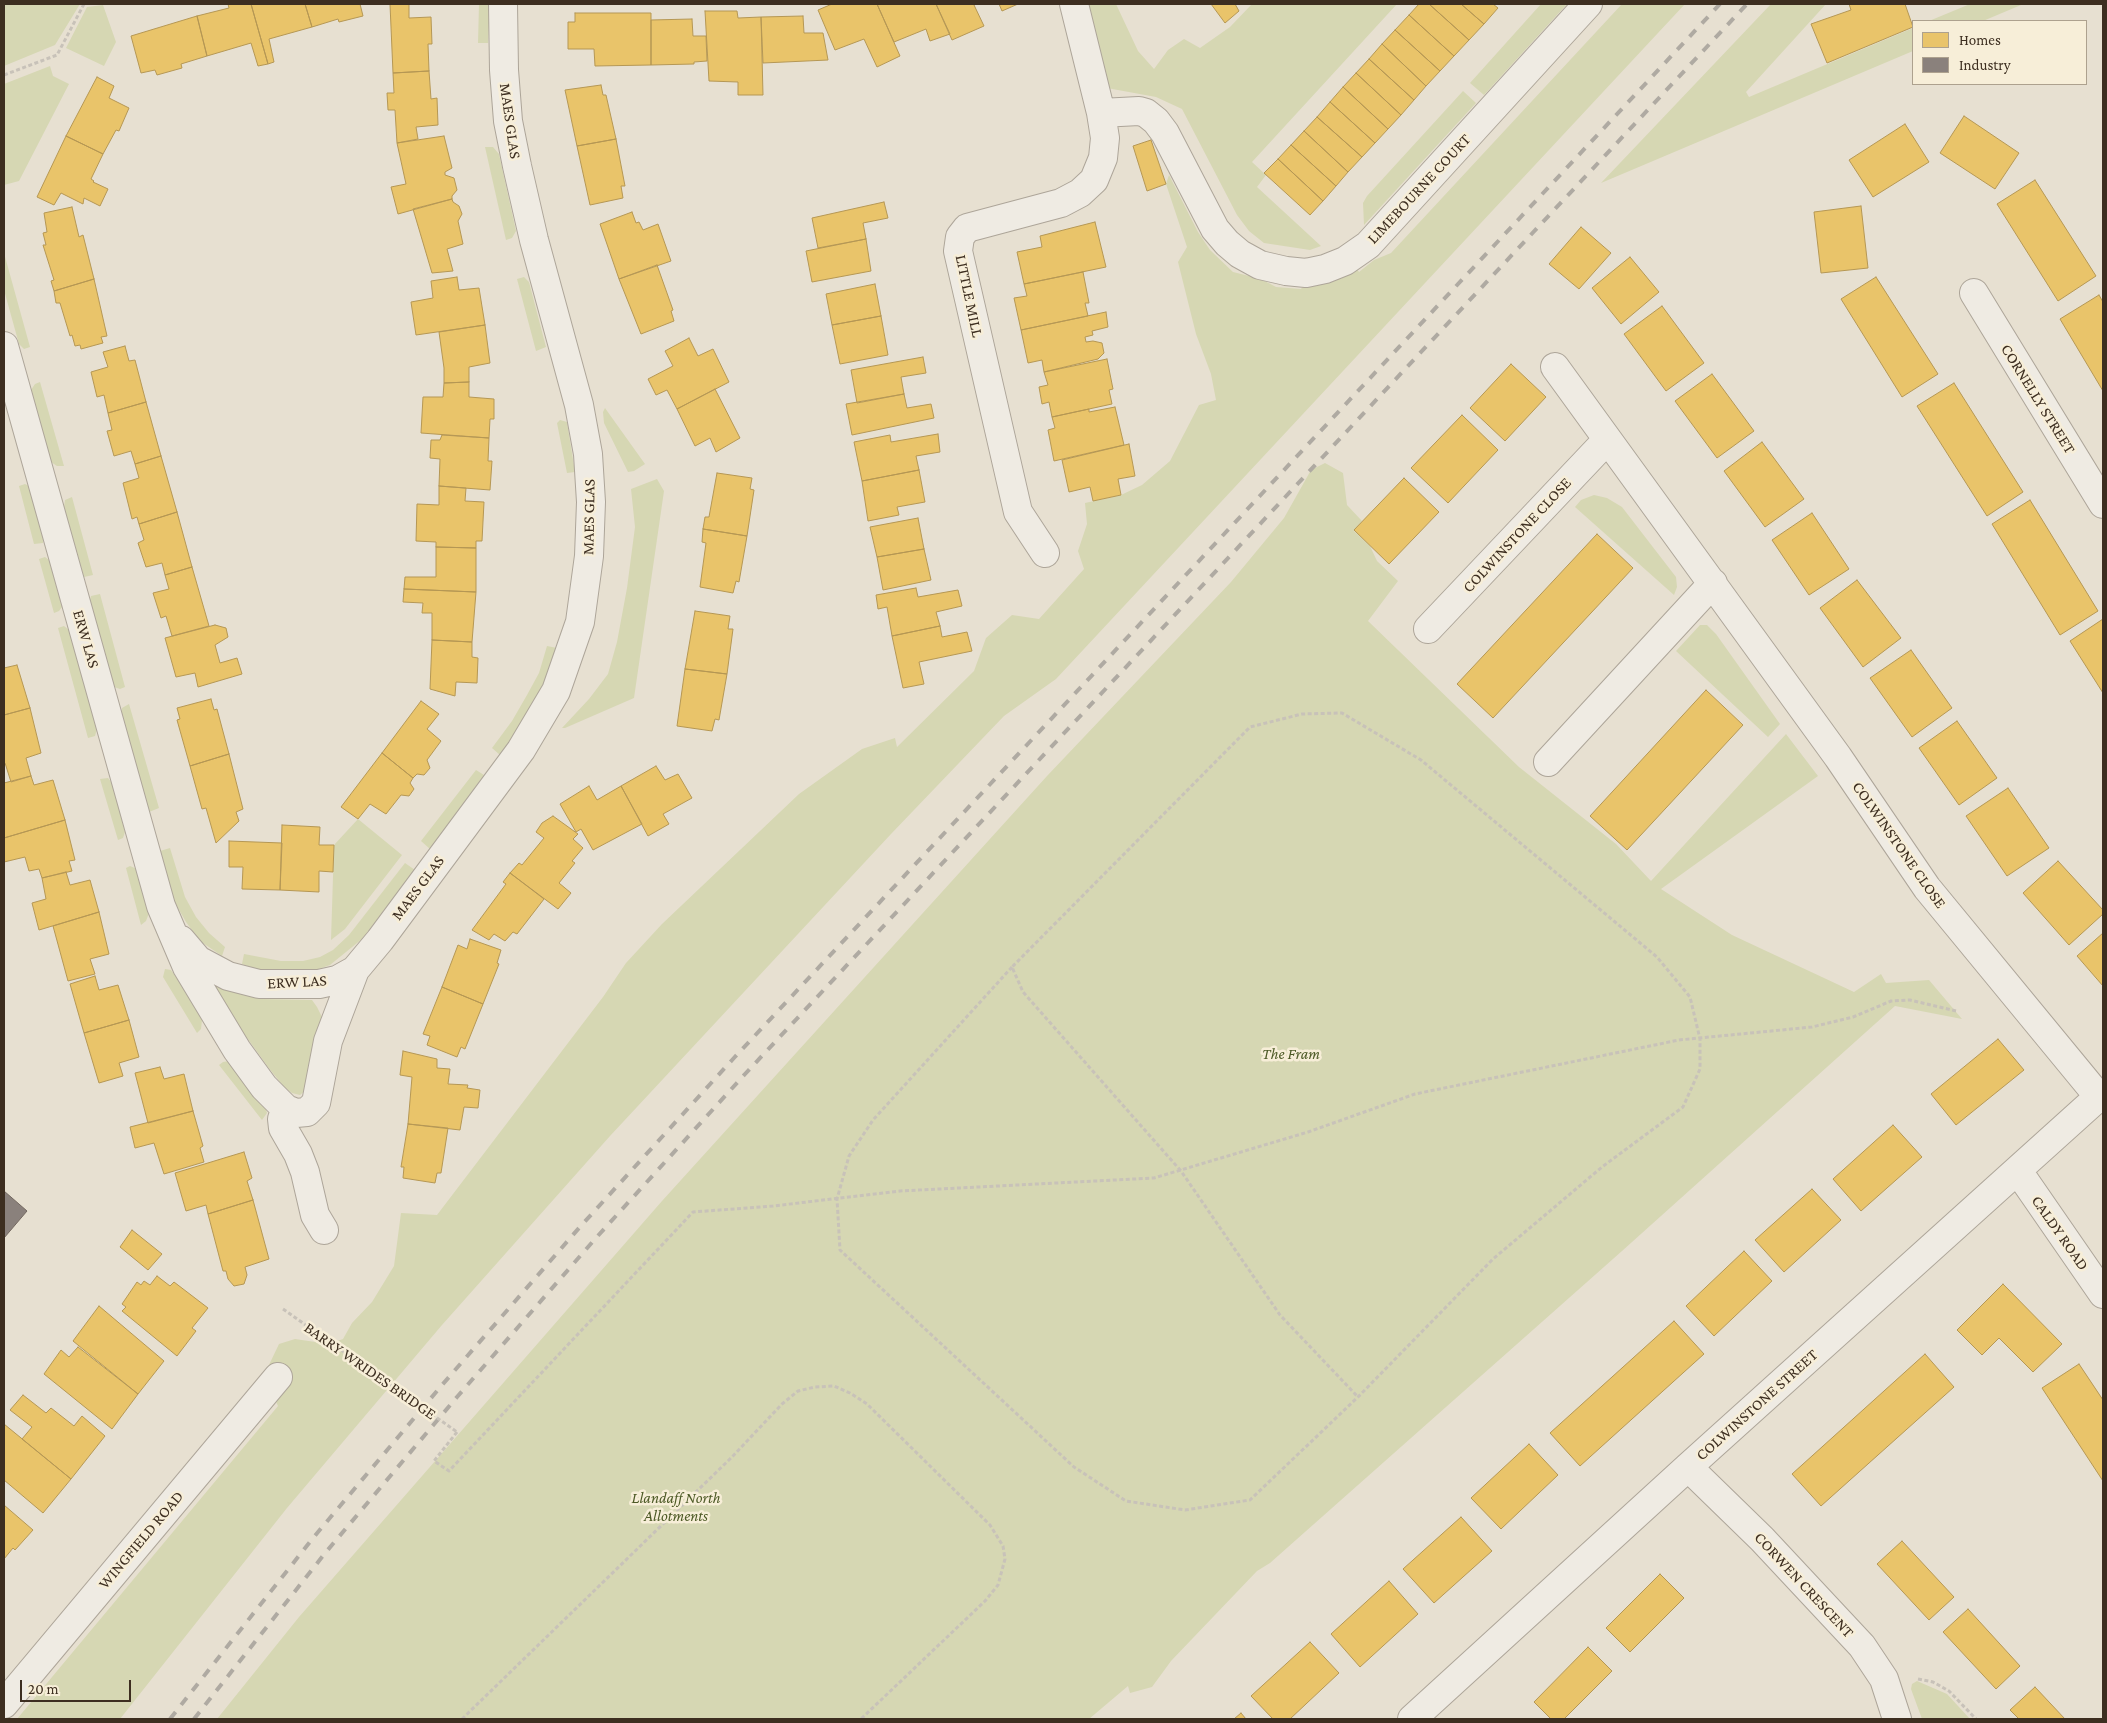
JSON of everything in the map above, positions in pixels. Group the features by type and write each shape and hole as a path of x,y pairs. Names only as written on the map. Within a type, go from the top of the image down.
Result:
{"street":[{"name":"MAES GLAS","path":"355,970 380,940 520,750 556,691 580,622 589,556 592,502 588,454 579,405 516,166 508,121 504,70 503,4"},
{"name":"LITTLE MILL","path":"1045,553 1018,512 958,251 960,237 967,228 1061,203 1080,193 1094,180 1103,158 1105,138 1074,4"},
{"name":"LIMEBOURNE COURT","path":"1100,113 1139,111 1146,113 1156,121 1165,133 1215,228 1227,243 1240,254 1260,265 1286,271 1306,273 1325,269 1345,261 1368,245 1588,4"},
{"name":"CORNELLY STREET","path":"1974,293 2103,504"},
{"name":"ERW LAS","path":"4,346 161,906 187,967 237,1050 264,1086 286,1109 296,1113 307,1112 316,1103 328,1041 355,970"},
{"name":"COLWINSTONE CLOSE","path":"1555,367 1838,757 1927,888 2101,1095"},
{"name":"COLWINSTONE CLOSE","path":"1428,629 1607,440"},
{"path":"1548,762 1713,583"},
{"name":"ERW LAS","path":"172,930 198,960 228,976 259,984 319,984 337,980 355,970"},
{"name":"COLWINSTONE STREET","path":"1412,1719 1688,1467 2018,1172 2101,1095"},
{"path":"286,1109 282,1119 282,1128 298,1154 305,1172 315,1215 324,1230"},
{"name":"CALDY ROAD","path":"2018,1172 2103,1294"},
{"name":"WINGFIELD ROAD","path":"4,1704 278,1377"},
{"name":"CORWEN CRESCENT","path":"1688,1467 1762,1539 1862,1646 1885,1683 1897,1719"}],"path":[{"path":"4,75 57,55 84,4"},
{"path":"1342,713 1421,760 1658,957 1690,997 1700,1038 1700,1069 1683,1107 1602,1167 1493,1259 1358,1397 1250,1500 1184,1510 1126,1501 1074,1467 840,1250 837,1198 849,1156 873,1120 1012,967 1250,727 1302,714 1342,713"},
{"path":"1012,967 1023,992 1181,1170 1280,1315 1358,1397"},
{"path":"837,1198 900,1191 1154,1178 1308,1132 1415,1094 1679,1040 1812,1027 1853,1018 1891,1001 1910,1000 1956,1011"},
{"name":"BARRY WRIDES BRIDGE","path":"283,1309 457,1432 434,1461 449,1471 694,1212 773,1206 837,1198"},
{"path":"462,1719 732,1457 782,1404 798,1391 815,1387 834,1386 850,1393 867,1404 990,1525 1002,1546 1005,1558 998,1585 985,1601 861,1719"},
{"path":"1885,1683 1910,1678 1933,1682 1949,1690 1976,1719"}],"green space":[{"path":"4,4 80,4 55,45 4,66"},
{"path":"479,4 490,4 488,43 478,43"},
{"path":"1084,4 1116,4 1138,51 1154,69 1168,50 1184,39 1200,48 1230,27 1252,4 1397,4 1252,162 1266,175 1257,187 1321,246 1310,250 1264,243 1249,231 1237,215 1182,109 1156,97 1107,88"},
{"path":"1541,4 1567,4 1484,95 1470,83"},
{"path":"1622,4 1685,4 1056,679 1004,716 891,834 610,1136 442,1325 287,1508 120,1719 17,1719 278,1406 272,1393 268,1367 279,1344 295,1339 329,1344 343,1339 352,1323 372,1302 394,1266 401,1213 437,1215 603,997 626,963 662,924 799,794 862,749 895,738 897,747 974,671 986,638 1012,615 1039,619 1084,569 1078,551 1087,524 1085,503 1121,495 1142,485 1170,461 1199,405 1216,400 1211,374 1196,334 1178,262 1187,247 1166,184 1169,175 1198,232 1210,250 1233,272 1261,279 1276,287 1301,289 1309,278 1352,262 1359,272 1374,260 1391,253"},
{"path":"1771,4 1826,4 1746,92 1749,97 1912,28 1912,51 1601,183"},
{"path":"1970,4 2021,4 1985,20 1931,20"},
{"path":"103,5 116,42 104,66 66,48 87,7"},
{"path":"50,66 53,76 69,84 19,181 4,185 4,84"},
{"path":"1463,91 1476,103 1364,225 1363,203 1367,196"},
{"path":"485,147 493,147 499,154 516,231 512,238 506,240"},
{"path":"4,253 30,347 24,349 19,344 4,290"},
{"path":"524,277 529,282 546,347 536,351 517,279"},
{"path":"40,382 64,466 57,466 51,462 31,390 35,384"},
{"path":"605,408 645,464 634,471 628,472 604,423 603,412"},
{"path":"560,420 567,422 575,472 567,473 557,423"},
{"name":"The Fram","path":"1325,463 1343,473 1347,505 1362,521 1354,531 1370,546 1377,561 1398,581 1368,621 1519,767 1616,844 1651,881 1786,734 1818,776 1661,889 1732,935 1854,992 1881,974 1886,983 1929,980 1962,1019 1895,1006 1270,1563 1257,1571 1171,1661 1152,1687 1130,1693 1128,1686 1089,1719 217,1719 299,1617 662,1201 1047,776 1231,582 1284,518 1311,470"},
{"path":"657,479 664,491 634,698 562,728 589,699 608,674 617,642 627,588 635,527 631,489"},
{"path":"25,484 29,486 43,543 34,544 19,486"},
{"path":"1594,495 1607,498 1622,507 1676,577 1677,587 1674,595 1575,507 1581,500"},
{"path":"72,497 93,575 84,577 64,507 65,500"},
{"path":"45,557 49,560 62,607 54,613 39,559"},
{"path":"100,594 125,687 120,689 114,687 90,600 91,596"},
{"path":"1700,625 1707,625 1716,634 1780,724 1768,737 1676,651"},
{"path":"64,626 69,630 97,729 95,736 88,738 58,628"},
{"path":"547,646 557,648 550,674 522,724 500,755 492,748 512,721 539,673"},
{"path":"129,704 159,808 149,812 121,715 122,708"},
{"path":"476,770 484,775 430,849 421,841"},
{"path":"108,778 113,784 125,832 123,838 118,840 100,779"},
{"path":"358,819 402,855 345,929 331,940 334,845"},
{"path":"170,848 185,897 196,917 209,933 225,947 222,956 200,941 174,901 160,851"},
{"path":"405,863 415,870 362,939 330,965 310,972 286,972 259,970 242,964 244,954 281,961 303,961 320,957 333,950 349,935"},
{"path":"130,866 137,869 149,913 146,921 141,925 126,868"},
{"path":"165,969 171,970 202,1020 201,1029 197,1033 163,977"},
{"path":"219,985 262,999 312,1000 322,1017 321,1025 306,1090 300,1095 292,1093 284,1087 268,1067 214,992 215,987"},
{"path":"229,1061 265,1106 267,1113 262,1120 219,1065"},
{"path":"1917,1681 1947,1694 1970,1719 1922,1719 1911,1689 1912,1684"}],"building: Homes":[{"path":"228,4 251,4 268,64 258,66 251,43 207,56 197,16 229,8"},
{"path":"251,4 305,4 312,27 269,39 274,62 268,64"},
{"path":"305,4 360,4 363,16 339,22 338,19 312,27"},
{"path":"390,4 409,4 409,18 431,17 432,44 428,44 429,71 393,73"},
{"path":"832,4 877,4 900,56 877,67 864,39 835,50 818,10"},
{"path":"877,4 936,4 950,34 930,41 926,29 894,42"},
{"path":"936,4 977,4 974,5 984,26 952,40"},
{"path":"999,4 1018,4 1002,11"},
{"path":"1211,4 1235,4 1239,11 1225,23"},
{"path":"1419,4 1429,4 1469,40 1454,56 1409,15"},
{"path":"1429,4 1461,4 1484,24 1469,40"},
{"path":"1461,4 1493,4 1498,8 1484,24"},
{"path":"1849,4 1905,4 1912,27 1827,63 1811,24 1851,10"},
{"path":"705,11 737,11 738,18 761,17 763,95 738,95 738,82 709,81"},
{"path":"575,13 651,13 651,65 595,66 594,49 568,49 568,22 575,22"},
{"path":"1409,15 1454,56 1440,71 1395,30"},
{"path":"197,16 207,56 181,64 182,68 157,75 155,70 141,73 131,36"},
{"path":"803,16 804,33 823,33 828,60 763,63 761,17"},
{"path":"692,19 693,36 706,36 707,61 694,62 694,64 651,65 651,20"},
{"path":"1395,30 1440,71 1426,86 1382,44"},
{"path":"1382,44 1426,86 1414,100 1369,59"},
{"path":"1369,59 1414,100 1401,115 1356,73"},
{"path":"429,71 431,99 437,98 438,125 416,127 418,139 397,143 395,110 388,110 387,93 394,93 393,73"},
{"path":"1356,73 1401,115 1388,129 1343,87"},
{"path":"97,77 114,86 109,98 129,108 119,131 116,130 103,154 66,136"},
{"path":"601,85 603,95 606,95 616,139 577,146 565,90"},
{"path":"1343,87 1388,129 1375,143 1330,102"},
{"path":"1330,102 1375,143 1362,157 1317,117"},
{"path":"1964,116 2019,153 1995,189 1940,153"},
{"path":"1317,117 1362,157 1348,172 1304,131"},
{"path":"1905,124 1929,162 1873,197 1849,160"},
{"path":"1304,131 1348,172 1336,186 1291,145"},
{"path":"66,136 103,154 91,179 93,182 108,189 100,206 84,198 83,204 61,193 54,205 37,197"},
{"path":"444,136 452,168 445,172 445,175 454,178 457,190 452,199 398,214 391,187 406,184 397,143"},
{"path":"616,139 625,186 621,186 623,198 590,205 577,146"},
{"path":"1151,140 1166,184 1147,191 1133,146"},
{"path":"1291,145 1336,186 1323,201 1278,159"},
{"path":"1278,159 1323,201 1310,215 1264,173"},
{"path":"2035,180 2096,276 2058,301 1997,204"},
{"path":"452,199 459,206 462,214 458,221 463,244 447,249 453,271 432,273 413,209"},
{"path":"884,202 888,218 863,223 866,239 818,248 812,218"},
{"path":"1861,206 1868,268 1821,273 1814,212"},
{"path":"72,207 79,237 83,235 94,279 54,291 51,281 54,280 43,245 46,245 43,233 47,232 44,213"},
{"path":"632,212 636,223 639,222 643,230 658,224 671,261 619,279 600,224"},
{"path":"1095,222 1106,267 1024,284 1017,252 1042,247 1040,236"},
{"path":"1581,227 1611,253 1579,289 1549,264"},
{"path":"866,239 871,271 812,282 806,251"},
{"path":"1630,257 1659,292 1621,324 1592,288"},
{"path":"657,265 673,310 671,311 674,321 641,334 619,279"},
{"path":"1083,272 1089,303 1085,303 1088,316 1021,330 1014,298 1027,296 1024,284"},
{"path":"457,277 459,290 479,288 485,325 416,335 411,302 433,298 431,281"},
{"path":"1876,277 1938,374 1902,397 1841,299"},
{"path":"94,279 107,336 101,337 103,343 81,349 80,345 75,346 72,335 70,336 60,303 56,303 54,291"},
{"path":"875,284 881,316 832,325 826,294"},
{"path":"2099,295 2103,302 2103,391 2060,319"},
{"path":"1662,306 1704,363 1666,391 1624,334"},
{"path":"1106,312 1108,327 1092,331 1093,335 1085,337 1086,342 1102,343 1104,353 1098,359 1044,372 1042,360 1028,363 1021,330"},
{"path":"881,316 888,355 840,364 832,325"},
{"path":"485,325 490,363 469,367 469,382 444,383 439,332"},
{"path":"689,338 698,356 713,349 729,382 677,409 667,390 656,395 648,379 673,366 665,351"},
{"path":"125,346 129,361 135,360 146,402 108,413 104,395 97,397 91,372 108,367 103,352"},
{"path":"923,357 926,373 901,377 904,394 857,403 851,370"},
{"path":"1107,359 1113,389 1109,390 1112,404 1052,417 1049,402 1042,404 1039,387 1048,385 1044,372"},
{"path":"1511,364 1546,397 1505,441 1470,408"},
{"path":"1712,374 1754,431 1717,458 1675,401"},
{"path":"469,382 469,397 494,399 494,419 490,419 489,438 421,433 423,397 443,397 444,383"},
{"path":"1954,383 2023,492 1987,516 1917,406"},
{"path":"715,389 740,438 716,452 710,438 695,446 677,409"},
{"path":"904,394 907,408 931,404 934,418 852,435 846,404"},
{"path":"146,402 161,456 135,464 131,451 114,456 107,431 112,430 108,413"},
{"path":"1115,407 1124,445 1054,461 1048,430 1055,428 1052,417 1089,409 1089,412"},
{"path":"1462,415 1498,450 1448,503 1411,468"},
{"path":"938,434 940,452 916,456 919,470 862,481 854,442 890,435 891,442"},
{"path":"442,435 489,438 488,461 492,461 490,490 439,486 440,459 430,458 431,440 440,440"},
{"path":"1762,442 1804,499 1765,527 1724,471"},
{"path":"1129,444 1135,476 1118,479 1121,495 1093,501 1090,487 1069,492 1062,460"},
{"path":"161,456 177,512 139,524 137,517 132,519 123,483 139,478 135,464"},
{"path":"919,470 925,502 897,507 899,515 868,521 862,481"},
{"path":"717,473 752,478 750,489 754,490 747,536 703,529 705,517 709,517"},
{"path":"1404,478 1439,512 1389,564 1354,530"},
{"path":"439,486 466,488 465,501 484,502 482,541 476,541 476,548 436,547 436,542 416,541 417,504 439,505"},
{"path":"2030,500 2098,611 2060,635 1992,524"},
{"path":"177,512 192,567 165,575 162,563 146,567 138,543 144,540 139,524"},
{"path":"1812,513 1849,569 1809,595 1772,540"},
{"path":"918,518 924,549 877,557 870,527"},
{"path":"703,529 747,536 739,582 736,581 733,593 700,587 706,543 702,542"},
{"path":"1597,534 1633,568 1493,718 1457,684"},
{"path":"436,547 476,548 476,592 404,589 405,577 436,577"},
{"path":"924,549 931,580 883,590 877,557"},
{"path":"192,567 209,626 172,636 166,616 161,618 153,593 169,589 165,575"},
{"path":"1857,580 1901,638 1863,667 1820,608"},
{"path":"916,588 918,597 958,590 962,606 936,612 940,626 892,636 887,607 878,609 876,595"},
{"path":"404,589 476,592 472,642 432,640 432,613 422,613 423,603 403,602"},
{"path":"695,611 730,616 728,629 733,629 727,674 685,669"},
{"path":"2103,619 2103,693 2070,641"},
{"path":"215,625 226,628 228,637 215,645 220,663 237,658 242,674 198,687 195,673 176,677 165,638"},
{"path":"940,626 942,637 967,632 972,651 919,662 924,684 903,688 892,636"},
{"path":"432,640 472,642 472,657 478,658 477,683 456,682 455,696 430,689"},
{"path":"1911,650 1952,708 1912,737 1870,678"},
{"path":"17,665 30,708 4,715 4,668"},
{"path":"685,669 727,674 719,720 715,719 712,731 677,726"},
{"path":"1706,690 1743,725 1627,850 1590,816"},
{"path":"211,699 214,710 217,709 229,754 190,766 177,720 180,719 177,708"},
{"path":"421,701 439,714 427,729 441,741 427,760 430,768 424,775 417,774 413,778 382,753"},
{"path":"30,708 41,753 26,758 31,776 11,782 4,764 4,715"},
{"path":"1957,721 1997,778 1959,805 1919,748"},
{"path":"382,753 413,778 410,783 414,789 409,796 401,795 386,814 370,804 358,819 341,807"},
{"path":"229,754 243,809 236,812 239,821 216,843 206,808 202,809 190,766"},
{"path":"656,766 665,780 678,774 692,798 663,814 669,824 648,836 621,786"},
{"path":"31,776 34,785 53,780 65,820 4,838 4,783"},
{"path":"589,786 597,800 621,786 642,824 593,850 581,829 576,832 560,804"},
{"path":"2008,788 2049,848 2007,876 1966,816"},
{"path":"553,816 578,834 573,839 583,848 572,861 575,863 559,883 571,893 558,909 510,873 519,863 522,865 544,838 536,832 542,823"},
{"path":"65,820 75,860 69,861 72,871 42,878 39,869 29,871 25,857 4,862 4,838"},
{"path":"282,825 320,827 319,845 334,845 333,872 319,871 319,892 280,890"},
{"path":"229,841 282,843 280,890 242,889 243,867 229,867"},
{"path":"2058,861 2103,910 2103,914 2069,945 2023,893"},
{"path":"66,872 70,885 90,880 99,912 39,930 32,903 46,899 42,878"},
{"path":"510,873 544,899 517,934 513,932 505,941 494,934 489,940 472,930 506,884 503,882"},
{"path":"99,912 109,954 90,959 95,974 68,981 53,926"},
{"path":"2103,933 2103,986 2077,956"},
{"path":"470,939 501,950 497,963 499,964 483,1004 442,987 458,945 467,949"},
{"path":"95,976 99,990 118,985 129,1020 84,1033 70,984"},
{"path":"442,987 483,1004 465,1049 461,1047 457,1057 427,1045 430,1036 423,1034"},
{"path":"129,1020 139,1057 119,1063 123,1076 99,1083 84,1033"},
{"path":"1998,1039 2024,1070 1956,1125 1931,1094"},
{"path":"403,1051 437,1059 437,1068 450,1069 448,1084 468,1085 467,1088 480,1090 478,1108 464,1107 460,1130 408,1124 412,1077 400,1075"},
{"path":"160,1067 164,1079 184,1074 193,1111 148,1123 135,1073"},
{"path":"193,1111 203,1146 200,1148 204,1162 164,1174 154,1143 135,1148 130,1127"},
{"path":"408,1124 448,1128 441,1173 437,1173 435,1183 403,1178 404,1167 401,1167"},
{"path":"1893,1125 1922,1157 1861,1211 1833,1179"},
{"path":"244,1152 252,1178 247,1181 253,1200 208,1214 206,1205 186,1211 175,1173"},
{"path":"1812,1189 1841,1220 1784,1272 1755,1240"},
{"path":"253,1200 269,1259 245,1267 247,1275 244,1284 234,1286 228,1279 226,1271 223,1271 208,1214"},
{"path":"132,1230 162,1254 148,1270 120,1247"},
{"path":"1744,1251 1772,1281 1714,1336 1686,1306"},
{"path":"157,1276 170,1286 174,1282 208,1308 192,1328 196,1331 177,1356 122,1311 126,1307 122,1304 137,1282 141,1285 144,1281 150,1285"},
{"path":"2003,1284 2062,1344 2033,1372 1999,1338 1982,1355 1957,1330"},
{"path":"99,1306 164,1361 138,1394 73,1341"},
{"path":"1674,1321 1704,1354 1580,1466 1550,1433"},
{"path":"78,1347 138,1394 112,1429 44,1374 61,1350 69,1357"},
{"path":"1925,1354 1954,1387 1821,1506 1792,1474"},
{"path":"2079,1364 2103,1400 2103,1481 2042,1388"},
{"path":"23,1395 46,1413 51,1408 74,1426 82,1416 105,1436 71,1479 22,1439 32,1427 10,1410"},
{"path":"4,1424 71,1479 43,1513 4,1480"},
{"path":"1529,1444 1558,1475 1501,1529 1471,1498"},
{"path":"4,1505 33,1530 4,1559"},
{"path":"1461,1517 1492,1551 1434,1603 1403,1569"},
{"path":"1902,1541 1954,1597 1929,1620 1877,1564"},
{"path":"1660,1574 1684,1598 1630,1652 1606,1628"},
{"path":"1389,1581 1418,1614 1360,1667 1331,1634"},
{"path":"1968,1609 2020,1666 1996,1689 1943,1632"},
{"path":"1310,1642 1339,1673 1290,1719 1273,1719 1251,1696"},
{"path":"1588,1647 1612,1671 1564,1719 1551,1719 1534,1702"},
{"path":"2035,1687 2065,1719 2019,1719 2010,1710"},
{"path":"1241,1713 1246,1719 1234,1719"}],"building: Industry":[{"path":"4,1191 27,1211 4,1238"}],"railway":[{"path":"170,1719 313,1538 442,1385 579,1228 733,1059 1720,4"},
{"path":"194,1719 326,1552 457,1397 595,1239 746,1073 1747,4"}],"park label":[{"name":"Llandaff North Allotments","path":"676,1507"}]}
